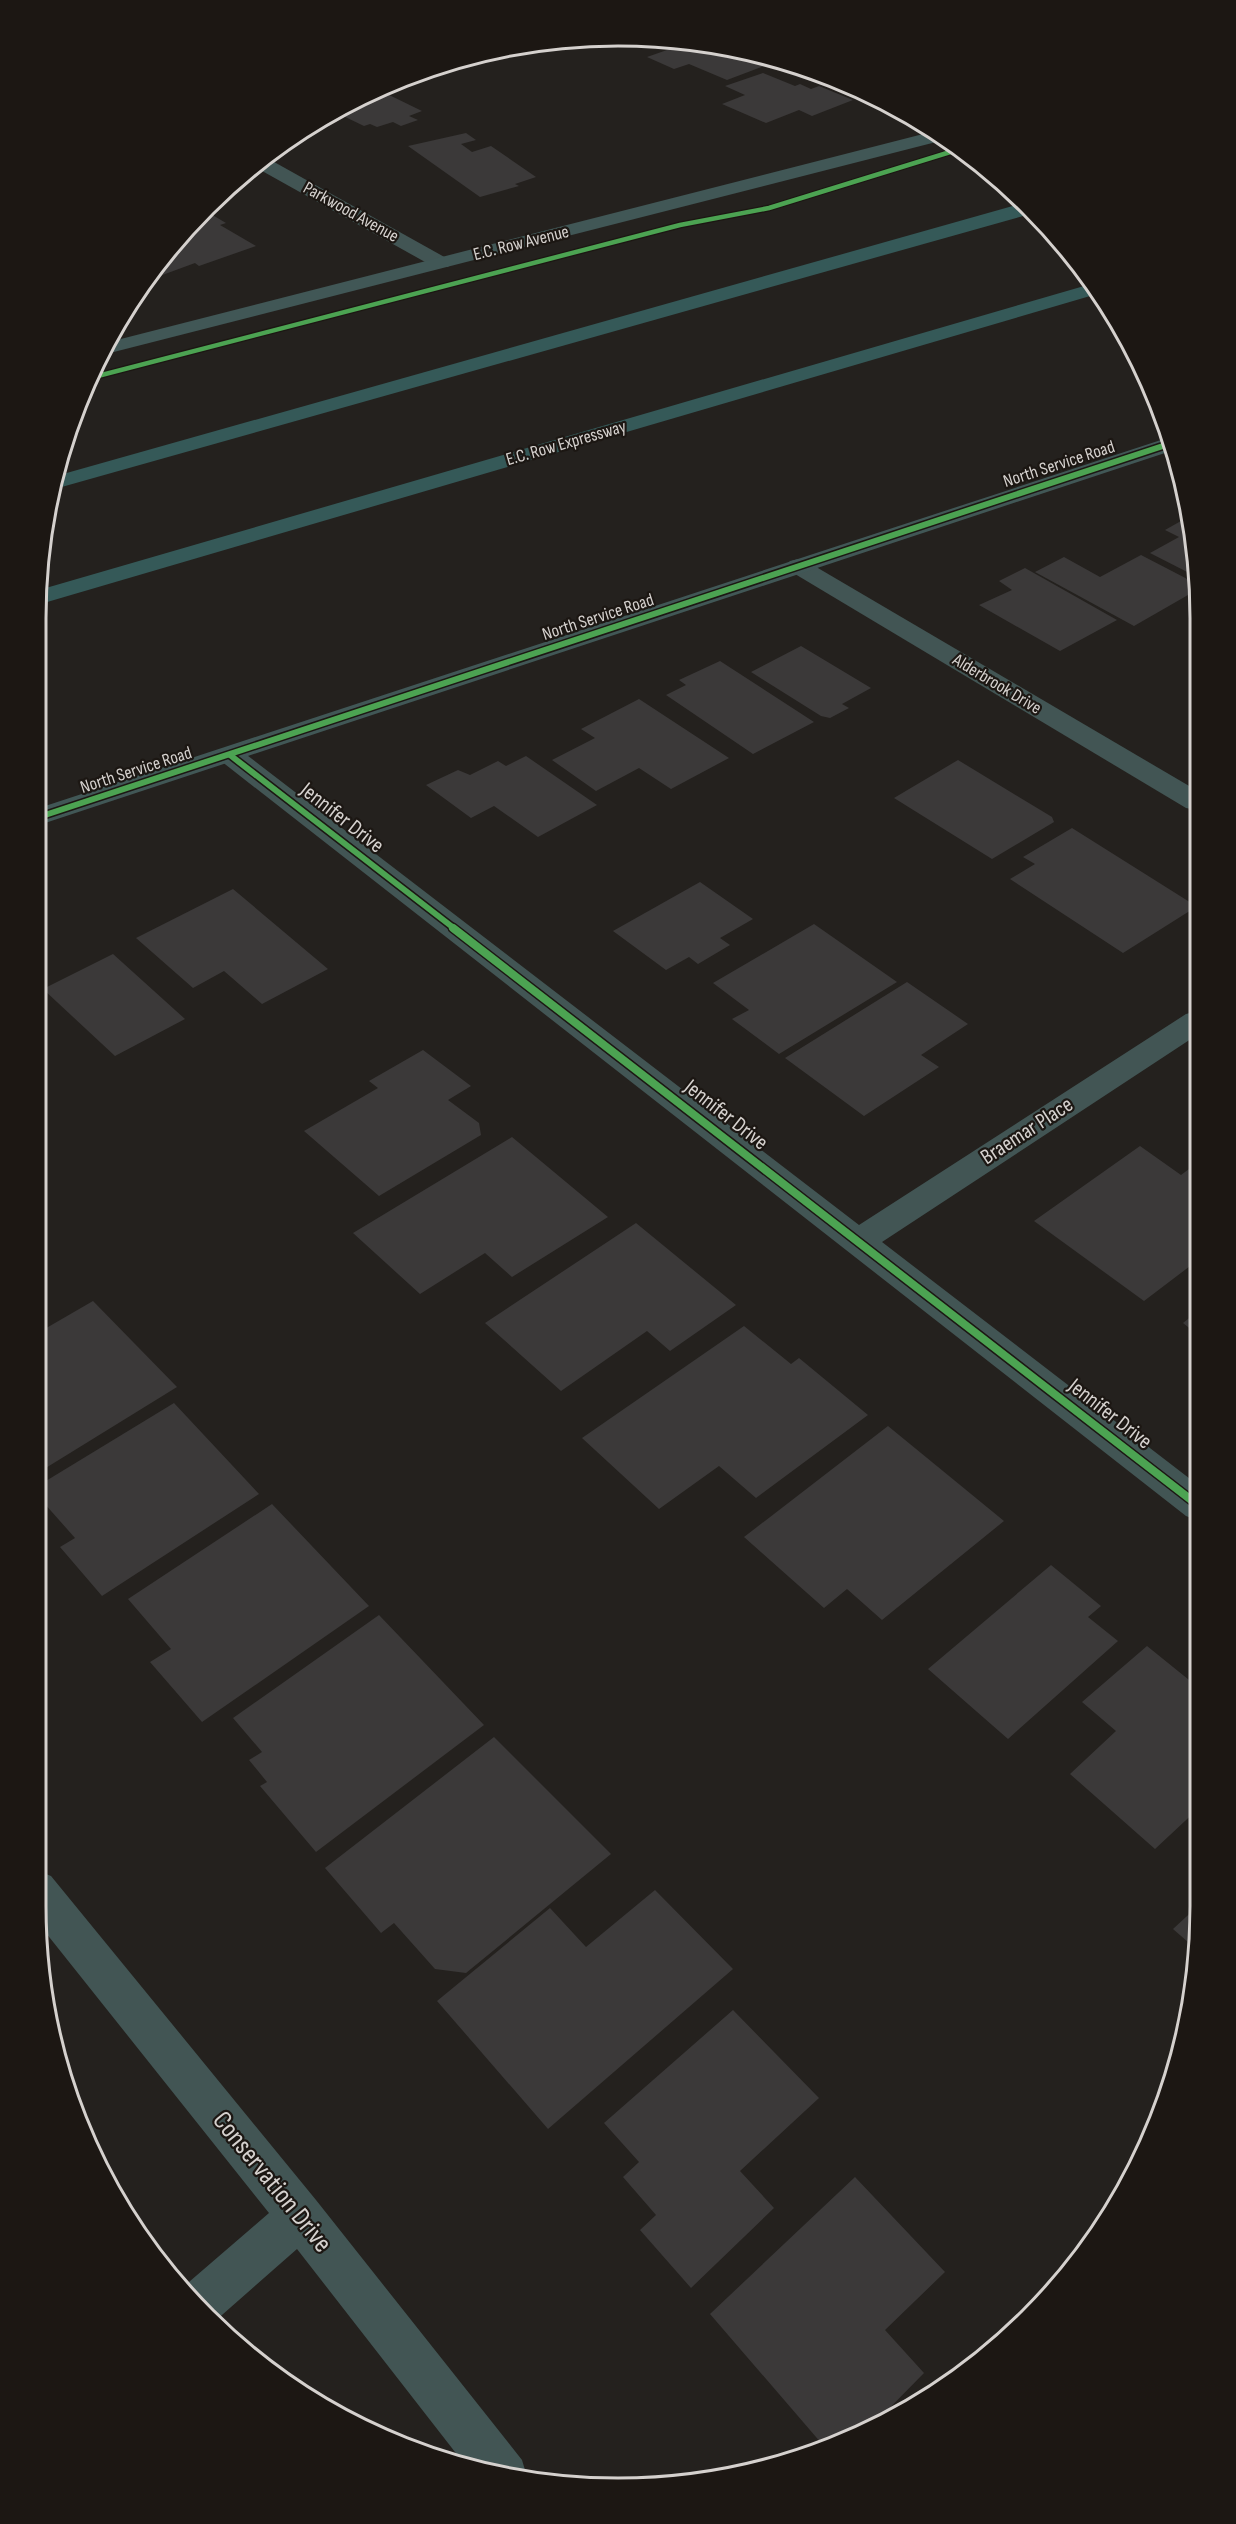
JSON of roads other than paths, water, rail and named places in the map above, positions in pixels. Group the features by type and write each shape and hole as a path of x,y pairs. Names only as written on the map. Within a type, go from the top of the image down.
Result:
{"highway":[{"path":"63,481 1019,211"},
{"name":"E.C. Row Expressway","path":"48,595 1087,291"}],"street":[{"name":"E.C. Row Avenue","path":"115,348 929,138"},
{"name":"Parkwood Avenue","path":"268,167 441,263"},
{"name":"North Service Road","path":"47,814 1163,446"},
{"name":"Alderbrook Drive","path":"798,566 1190,798"},
{"name":"Jennifer Drive","path":"230,755 1190,1500"},
{"name":"Braemar Place","path":"859,1241 1190,1027"},
{"name":"Conservation Drive","path":"47,1903 300,2216 495,2464"},
{"path":"204,2300 300,2216"}]}
